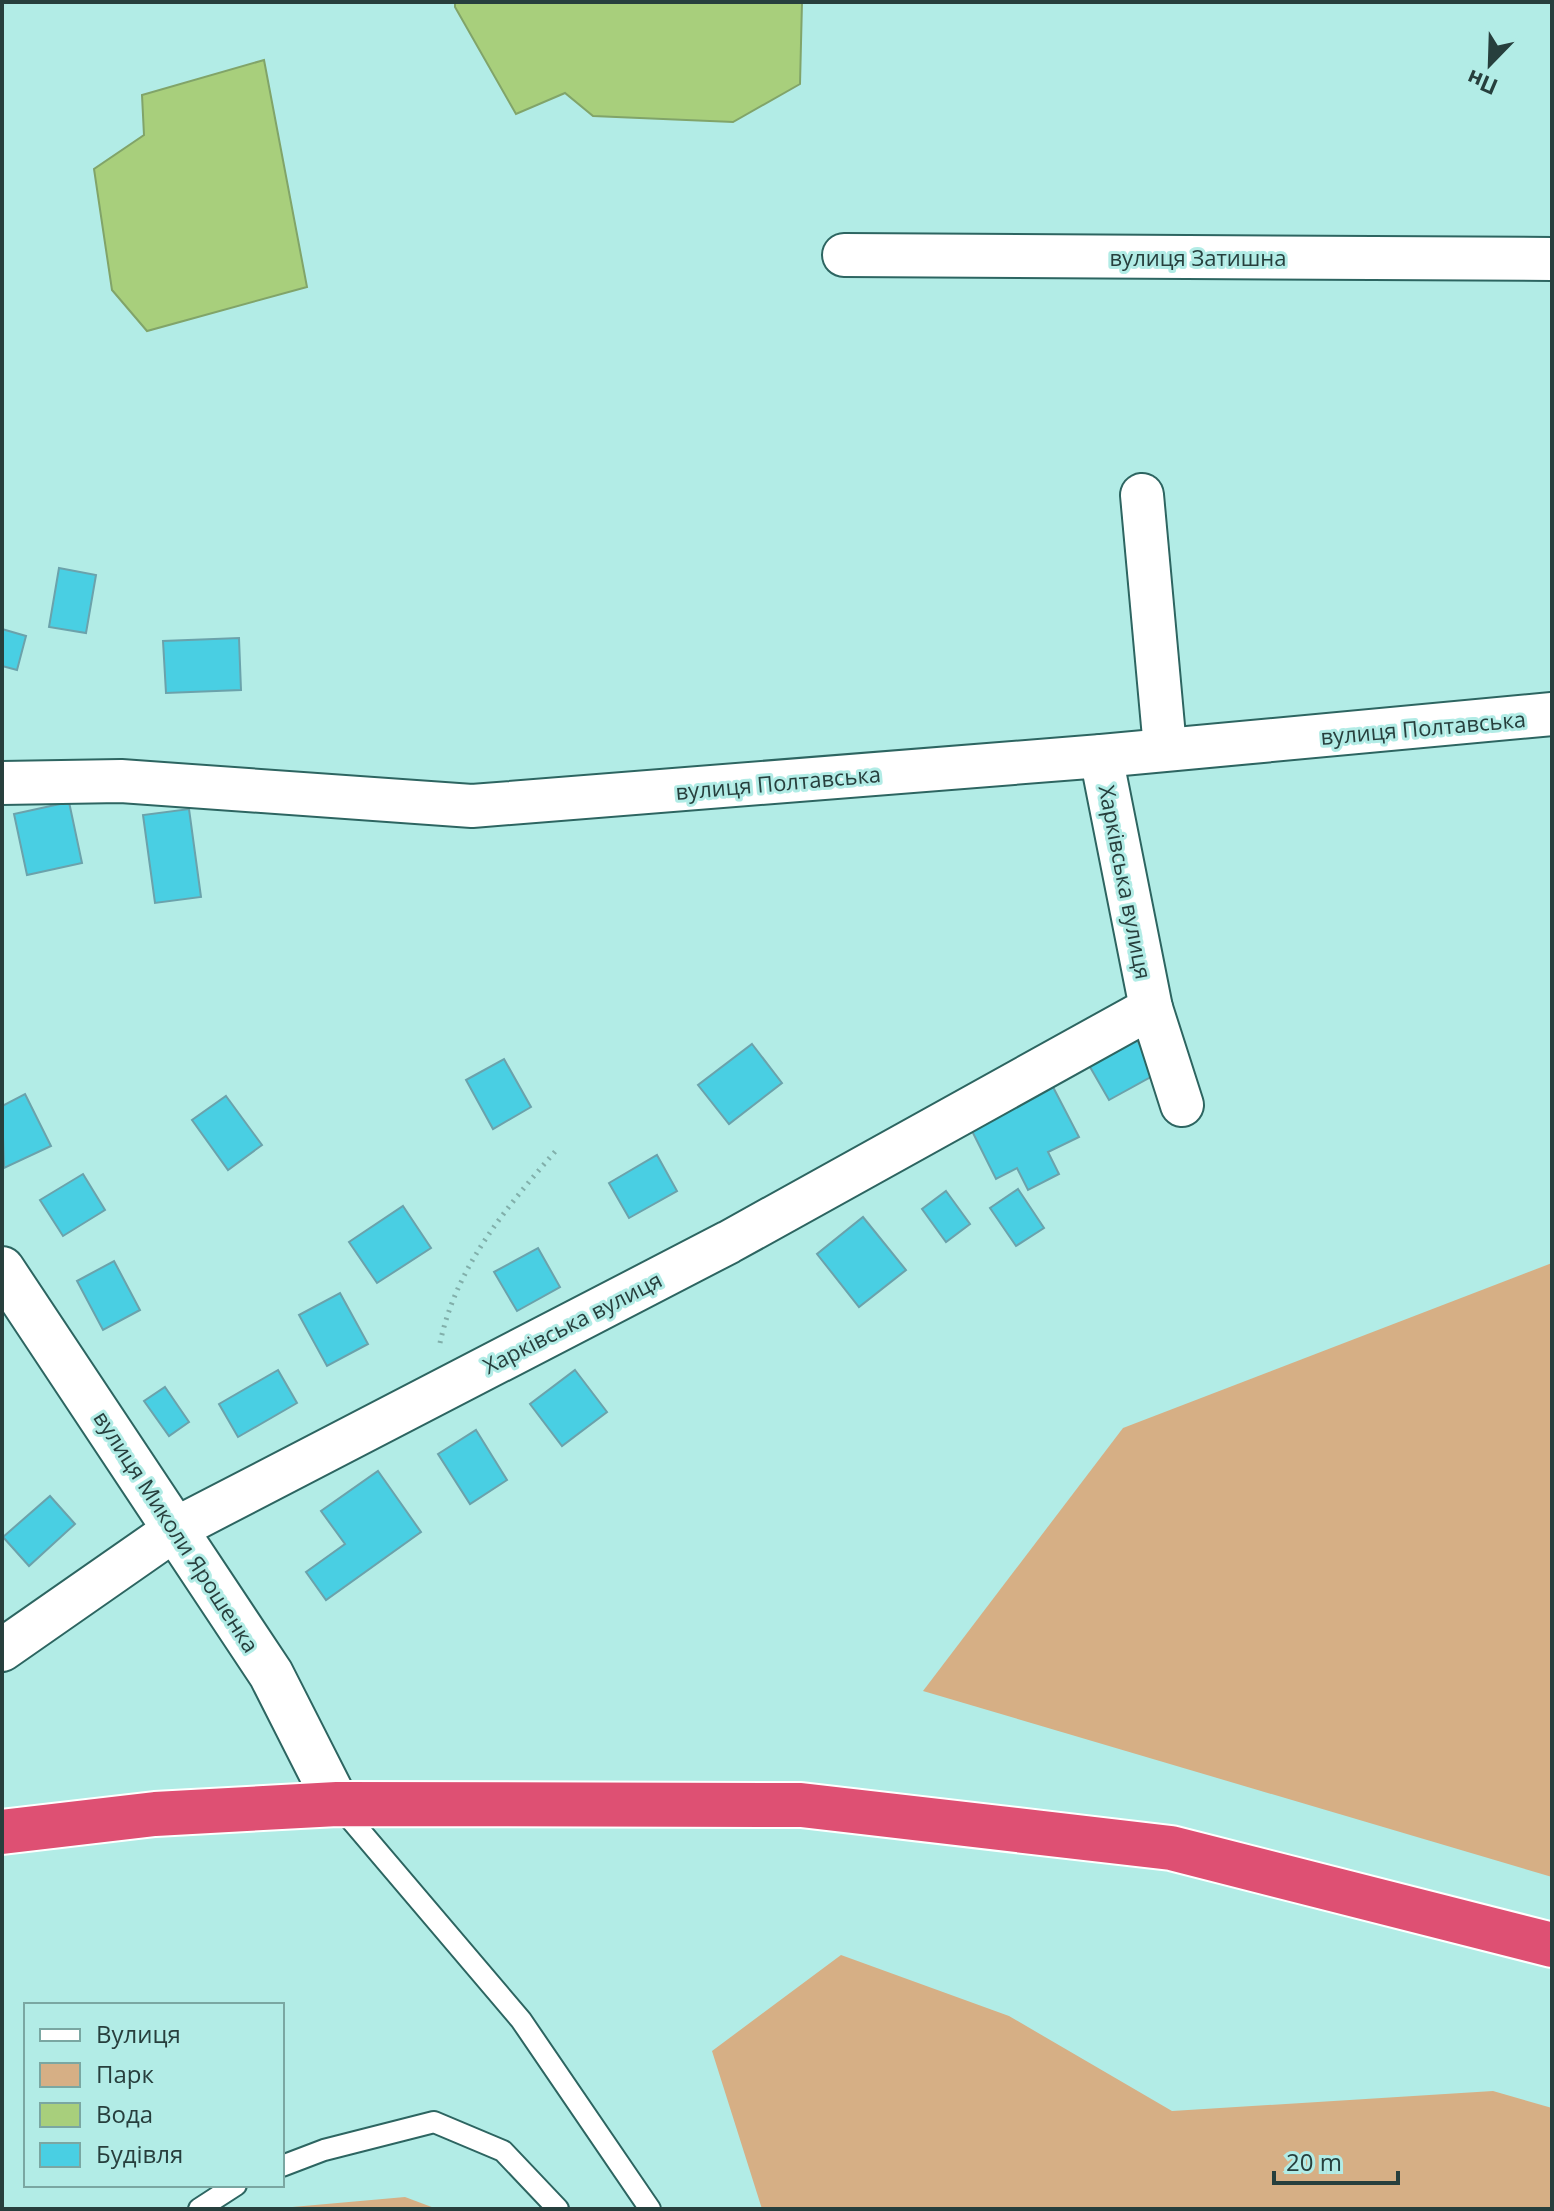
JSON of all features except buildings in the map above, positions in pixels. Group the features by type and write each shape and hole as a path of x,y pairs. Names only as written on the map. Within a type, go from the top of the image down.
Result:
{"highway":[{"path":"2,1832 155,1814 337,1804 801,1805 1171,1848 1552,1945"}],"street":[{"name":"вулиця Затишна","path":"844,255 1552,259"},
{"path":"1142,495 1165,748"},
{"name":"вулиця Полтавська","path":"2,783 121,781 472,806 1101,756 1552,714"},
{"name":"Харківська вулиця","path":"1101,756 1151,1008 1182,1105"},
{"name":"Харківська вулиця","path":"2,1650 177,1528 729,1242 1151,1008"},
{"name":"вулиця Миколи Ярошенка","path":"2,1269 177,1528 271,1674 337,1804"}],"lane":[{"path":"337,1804 521,2020 650,2209"},
{"path":"284,2165 324,2150 434,2122 503,2151 558,2209"},
{"path":"199,2209 233,2187"}],"path":[{"path":"430,1395 448,1306 495,1221 559,1147"}],"green space":[{"path":"1552,1263 1552,1877 923,1691 1123,1428"},
{"path":"841,1955 1009,2016 1172,2111 1493,2091 1552,2108 1552,2209 762,2209 712,2051"},
{"path":"405,2197 437,2209 270,2209"}],"water":[{"path":"455,2 802,2 800,84 733,122 593,116 565,93 516,114"},
{"path":"264,60 307,287 147,331 112,290 94,169 144,135 142,95"}]}
